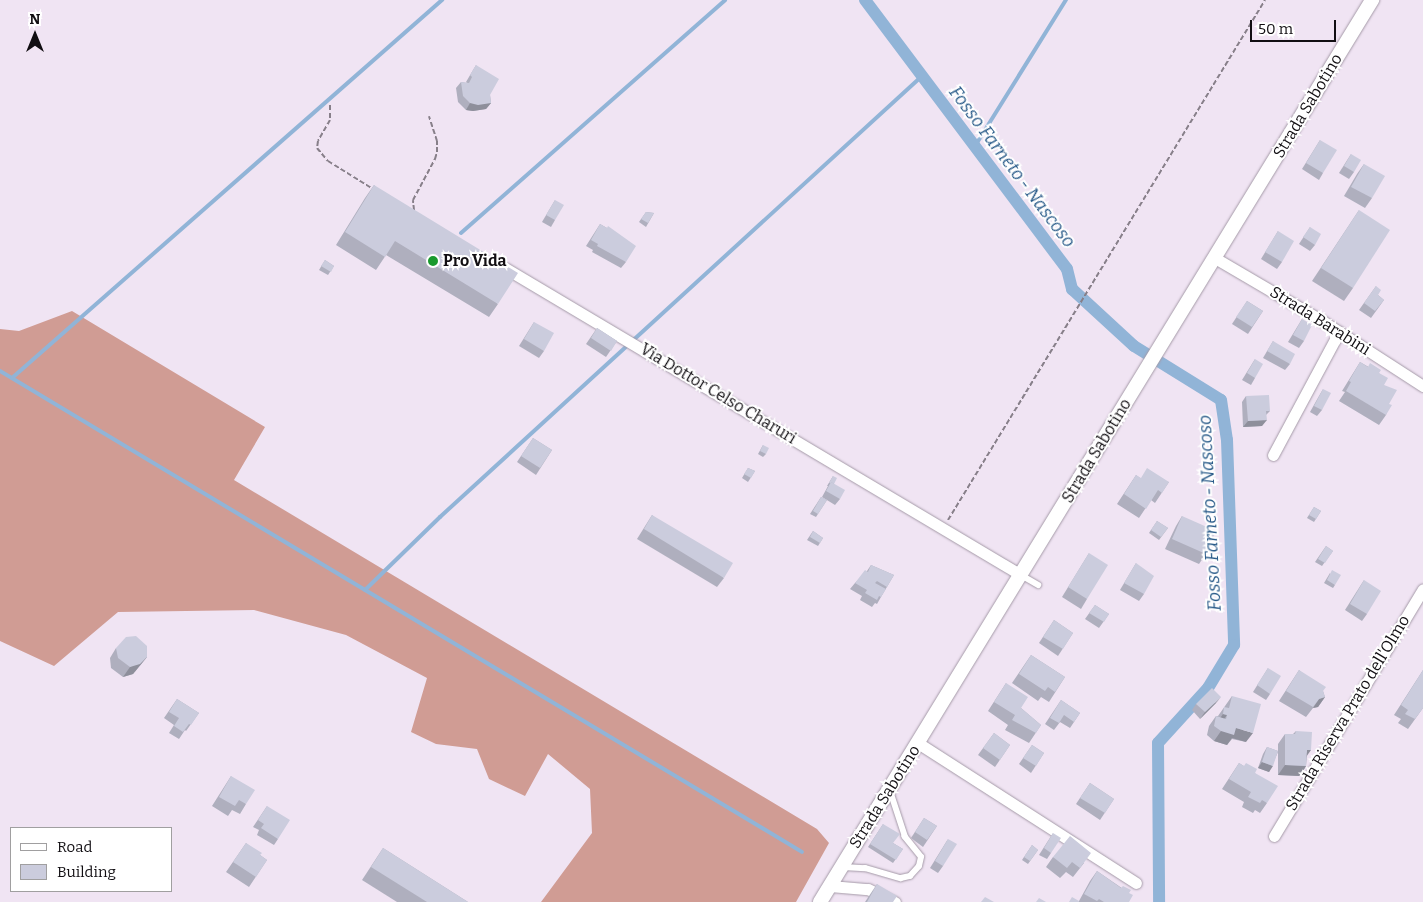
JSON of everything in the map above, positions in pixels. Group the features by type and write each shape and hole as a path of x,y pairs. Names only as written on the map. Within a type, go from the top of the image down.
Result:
{"street":[{"name":"Strada Sabotino","path":"820,902 1372,0"},
{"name":"Strada Barabini","path":"1215,258 1339,332 1423,386"},
{"name":"Via Dottor Celso Charuri","path":"498,264 1021,575"},
{"path":"1273,454 1339,332"},
{"name":"Strada Riserva Prato dell'Olmo","path":"1274,836 1423,589"},
{"path":"918,743 1136,883"},
{"path":"830,886 868,888 895,902"}],"lane":[{"path":"1021,575 1038,584"},
{"path":"841,868 860,867 901,878 910,876 919,866 921,857 905,837 890,789"}],"path":[{"path":"943,528 1265,0"},
{"path":"330,105 330,120 318,141 317,148 328,161 376,190"},
{"path":"407,210 415,214 413,200 435,159 437,141 429,116"}],"shaded area":[{"path":"72,311 265,427 234,480 817,829 829,843 796,902 541,902 592,833 590,789 548,754 525,796 489,779 477,749 436,744 411,732 427,678 346,635 254,610 118,612 54,666 0,641 0,329 19,331"}],"building":[{"path":"476,65 499,79 490,95 491,103 478,105 470,103 463,96 461,82 469,83 472,77 470,75"},
{"path":"1320,140 1337,150 1323,173 1306,163"},
{"path":"1351,154 1361,160 1354,172 1344,166"},
{"path":"1364,164 1385,176 1372,198 1351,187"},
{"name":"Pro Vida","path":"374,185 518,273 498,304 395,241 385,257 345,232"},
{"path":"555,200 564,205 555,220 546,215"},
{"path":"1359,210 1390,230 1353,288 1321,268"},
{"path":"646,212 654,213 648,223 641,219"},
{"path":"600,224 607,228 608,226 636,246 626,262 597,246 598,244 591,240"},
{"path":"1310,227 1321,234 1315,245 1303,237"},
{"path":"1278,231 1294,241 1282,262 1265,252"},
{"path":"325,260 334,266 331,272 321,266"},
{"path":"1376,286 1381,290 1378,295 1384,300 1375,311 1364,303"},
{"path":"1247,301 1263,311 1252,327 1236,317"},
{"path":"1302,319 1312,325 1304,341 1293,335"},
{"path":"534,322 554,333 544,351 524,339"},
{"path":"597,328 617,341 611,351 591,338"},
{"path":"1273,341 1295,354 1290,364 1267,351"},
{"path":"1255,359 1263,364 1255,378 1247,373"},
{"path":"1360,362 1368,367 1370,363 1381,370 1379,373 1388,378 1384,385 1397,390 1389,404 1392,405 1386,415 1346,391 1351,382 1349,381"},
{"path":"1323,389 1331,393 1322,410 1314,406"},
{"path":"1269,395 1270,411 1266,411 1267,420 1248,421 1246,396"},
{"path":"533,438 552,450 540,468 521,456"},
{"path":"763,445 769,448 766,454 760,451"},
{"path":"748,468 755,471 751,478 744,474"},
{"path":"1147,468 1169,482 1162,493 1158,490 1146,509 1124,494 1136,475 1141,478"},
{"path":"833,476 837,478 834,484 829,483"},
{"path":"831,482 845,490 840,499 826,491"},
{"path":"821,497 827,500 818,514 813,511"},
{"path":"1314,507 1321,511 1316,519 1309,515"},
{"path":"652,515 733,563 724,578 644,529"},
{"path":"1182,516 1216,531 1206,554 1172,539"},
{"path":"1157,521 1168,528 1161,537 1151,530"},
{"path":"813,531 823,538 820,543 810,537"},
{"path":"1326,546 1333,551 1325,563 1318,559"},
{"path":"1089,553 1108,565 1087,599 1068,587"},
{"path":"1136,563 1154,576 1144,594 1124,583"},
{"path":"871,565 894,575 887,587 877,581 875,583 886,589 877,600 865,593 867,590 855,583 865,570 868,572"},
{"path":"1332,570 1341,575 1335,585 1327,580"},
{"path":"1364,580 1381,591 1367,614 1350,604"},
{"path":"1095,605 1109,614 1104,622 1089,613"},
{"path":"1054,620 1073,633 1063,649 1043,637"},
{"path":"136,636 147,646 147,657 140,664 130,667 118,658 116,648 126,637"},
{"path":"1031,655 1065,677 1055,692 1048,687 1045,691 1019,674"},
{"path":"1268,668 1281,676 1270,694 1257,685"},
{"path":"1299,670 1326,687 1323,691 1325,697 1319,699 1313,707 1286,691"},
{"path":"1423,670 1423,708 1415,719 1405,714 1408,710 1401,705"},
{"path":"1006,683 1028,697 1021,708 1041,725 1036,733 1012,720 1015,715 994,702"},
{"path":"1212,688 1221,697 1205,712 1196,704"},
{"path":"1232,696 1261,704 1253,733 1236,728 1234,735 1221,731 1214,726 1216,716 1226,719 1227,715 1223,714 1224,707 1229,708"},
{"path":"177,699 199,713 191,725 189,724 183,732 174,726 179,718 169,712"},
{"path":"1061,700 1080,713 1074,722 1064,715 1059,723 1050,718"},
{"path":"1296,731 1312,732 1311,750 1307,750 1306,766 1285,765 1285,734 1295,734"},
{"path":"994,733 1010,745 1000,760 983,748"},
{"path":"1032,745 1044,753 1036,766 1023,758"},
{"path":"1267,747 1278,751 1273,766 1262,762"},
{"path":"1239,763 1244,766 1246,763 1257,769 1255,773 1278,786 1267,803 1262,800 1260,803 1248,797 1251,792 1229,779"},
{"path":"231,776 255,790 246,804 239,800 235,806 219,797"},
{"path":"1090,783 1114,799 1105,813 1080,798"},
{"path":"267,806 290,820 278,839 261,828 264,824 258,820"},
{"path":"924,818 937,826 927,840 915,832"},
{"path":"883,824 900,834 893,843 903,849 896,860 870,844"},
{"path":"1053,833 1061,838 1051,853 1044,848"},
{"path":"1070,836 1091,853 1080,868 1072,862 1067,868 1053,857"},
{"path":"948,839 957,844 943,866 935,861"},
{"path":"246,843 262,853 260,855 267,860 256,877 233,862"},
{"path":"1032,845 1038,850 1030,861 1024,857"},
{"path":"383,848 468,902 427,902 371,867"},
{"path":"1097,871 1121,888 1123,886 1131,890 1129,893 1133,895 1129,902 1104,902 1099,899 1097,901 1084,894"},
{"path":"877,884 897,896 893,902 867,902"},
{"path":"985,897 994,902 981,902"},
{"path":"1072,897 1079,901 1079,902 1069,902"},
{"path":"1039,898 1046,902 1036,902"}],"waterway":[{"path":"12,378 442,0"},
{"path":"461,233 725,0"},
{"name":"Fosso Farneto - Nascoso","path":"865,0 1067,269 1072,289 1134,346 1221,400 1227,440 1234,645 1208,688 1158,743 1159,902"},
{"path":"975,146 1066,0"},
{"path":"365,590 440,517 922,76"},
{"path":"0,371 802,852"}],"place":[{"name":"Pro Vida","path":"433,261"}]}
